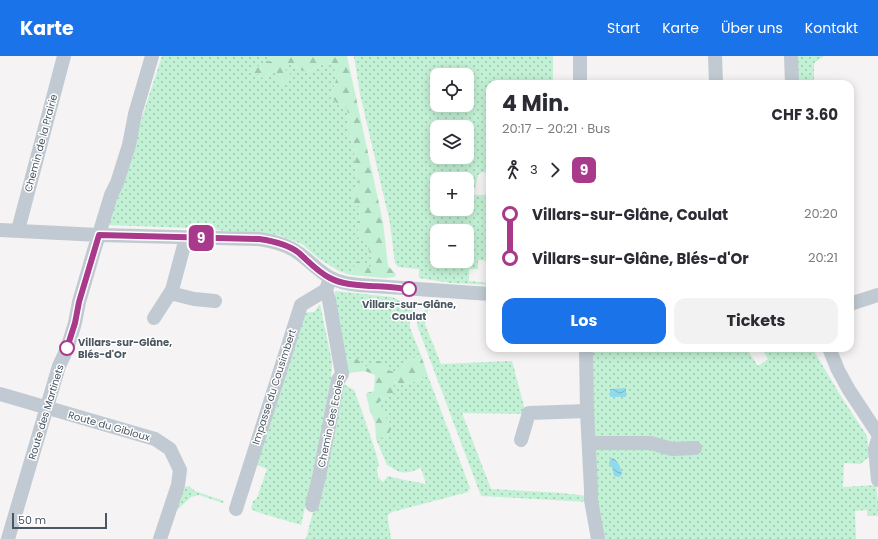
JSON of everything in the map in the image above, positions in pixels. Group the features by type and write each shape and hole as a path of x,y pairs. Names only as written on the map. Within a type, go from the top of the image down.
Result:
{"street":[{"name":"Chemin de la Prairie","path":"18,230 64,56"},
{"name":"Route des Martinets","path":"8,539 59,366 67,348 75,323 79,302 111,196 118,183 127,153 135,114 152,56"},
{"path":"580,56 580,80"},
{"path":"715,56 716,80"},
{"path":"791,56 792,80"},
{"path":"0,230 99,235 259,239 279,243 298,252 316,268 328,284 341,282 359,285 486,294"},
{"path":"154,318 172,290 186,238"},
{"name":"Chemin des Ecoles","path":"312,505 338,380 342,374 329,300 328,284"},
{"name":"Impasse du Cousimbert","path":"236,509 301,305 328,284"},
{"path":"170,294 194,299 215,301"},
{"path":"854,303 878,295"},
{"path":"586,352 587,411 592,500 598,539"},
{"path":"831,352 838,370 849,390 878,434"},
{"name":"Route du Gibloux","path":"0,394 155,440 170,449 180,470 178,485 160,539"},
{"path":"522,440 529,413 587,411"},
{"path":"878,439 875,449 878,480"},
{"path":"589,443 651,443 672,449 695,448"}],"green space":[{"path":"162,56 274,56 272,63 261,68 258,74 266,80 270,71 276,73 289,63 307,73 323,64 334,64 336,80 331,97 338,104 346,106 349,118 347,127 354,147 356,172 359,183 353,194 360,207 358,237 367,245 373,263 370,268 356,262 351,275 339,271 318,258 302,244 278,235 190,228 107,225"},
{"path":"274,56 347,56 383,222 388,266 396,274 395,277 385,278 351,275 356,262 363,261 369,268 373,263 367,245 358,237 360,207 350,202 359,183 356,172 354,147 347,127 349,118 346,106 338,104 331,97 336,80 334,64 323,64 307,73 289,63 284,68 291,75 286,85 277,83 275,73 270,71 266,80 258,74 252,73 254,65 261,67 264,60 272,62"},
{"path":"354,56 553,56 553,80 486,80 486,172 482,172 478,175 475,188 474,172 430,172 430,216 474,216 474,195 484,195 486,193 486,261 478,260 478,269 469,269 469,281 486,283 486,285 451,283 419,278 419,269 398,267 395,263 390,223 360,94"},
{"path":"797,56 824,56 814,63 814,80 798,80"},
{"path":"335,291 392,297 399,300 405,309 412,309 414,311 410,318 410,328 421,355 407,362 398,373 388,370 369,369 357,359 344,360 335,307"},
{"path":"447,300 428,310 425,324 441,364 512,361 526,414 462,413 491,489 588,496 589,502 481,496 417,325 420,315 423,312 432,306"},
{"path":"320,304 332,362 331,380 318,450 301,525 251,509 253,501 257,498 267,469 255,464 302,313 314,312"},
{"path":"593,352 749,352 758,366 768,359 764,352 814,352 867,436 869,457 860,464 844,463 843,487 876,485 878,516 867,516 867,510 855,511 856,539 601,539 594,497"},
{"path":"421,355 428,376 411,383 399,385 394,381 393,394 379,402 380,409 392,427 387,437 376,439 375,422 370,411 366,394 374,391 375,375 365,371 346,372 344,360 357,359 369,369 373,361 380,361 388,370 398,373 407,362"},
{"path":"428,376 470,488 468,492 392,512 388,515 391,539 306,539 314,508 340,382 354,390 377,456 379,465 377,468 378,477 383,482 388,476 426,484 421,468 410,472 400,472 387,465 376,439 392,427 380,409 379,402 393,394 393,381 399,385 411,383"},
{"path":"189,486 195,491 224,501 223,503 199,495 191,497 174,513 182,488"}],"water":[{"path":"626,388 626,397 610,397 610,389"},
{"path":"613,458 620,467 622,474 620,477 614,476 612,467 609,465 609,462"}],"bus line":[{"name":"9","path":"67,348 99,235 269,240 298,252 330,278 341,282 409,289"}],"place":[{"name":"Villars-sur-Glâne, Coulat","path":"409,289"},
{"name":"Villars-sur-Glâne, Blés-d'Or","path":"67,348"}]}
